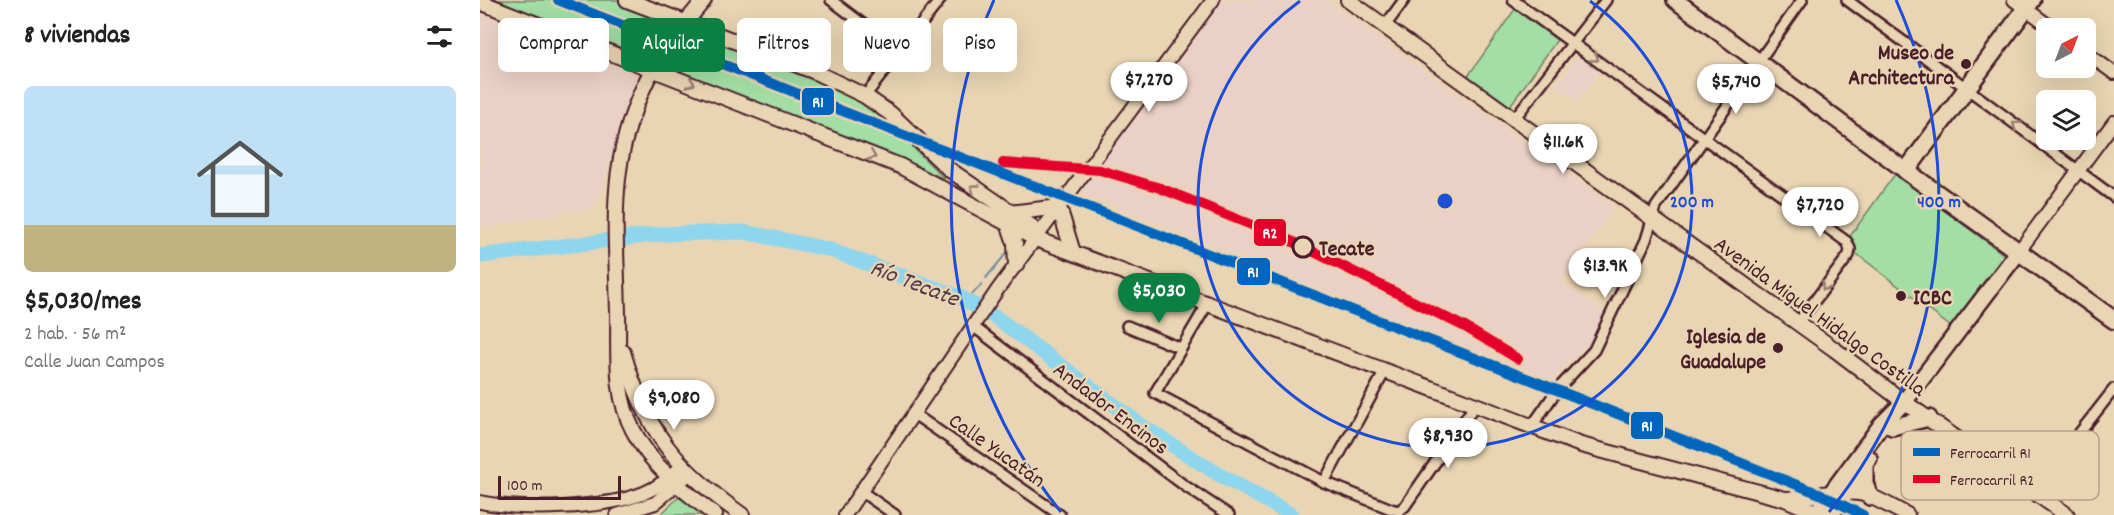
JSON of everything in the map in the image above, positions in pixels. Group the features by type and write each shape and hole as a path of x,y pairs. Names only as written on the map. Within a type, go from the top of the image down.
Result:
{"highway":[{"path":"2045,0 2026,6 1972,92 1910,173 2114,320"}],"main road":[{"path":"627,0 678,18"},
{"path":"689,18 704,0"},
{"name":"Avenida Miguel Hidalgo Costilla","path":"1348,0 1798,323 1904,402 1948,431"},
{"path":"1675,0 1910,173"},
{"path":"480,2 621,56"},
{"path":"725,36 813,71 865,96 891,114 950,170 1009,218 1015,243 1016,265"},
{"path":"651,72 625,131 618,168 616,218 618,379 624,412 641,443 674,482 715,515"},
{"path":"663,72 900,166 1085,256 1384,371 1581,445 1785,500 1821,514 1865,464 1892,427 1904,402"},
{"path":"1009,218 1059,207 1072,249"},
{"path":"1038,235 1085,256"},
{"path":"1838,494 1882,424 1904,402 2019,251"},
{"path":"619,339 642,409 685,470 742,515"},
{"path":"1892,427 1929,418"},
{"path":"1865,464 1865,483 1870,497"},
{"path":"1785,500 1859,494 1907,515"},
{"name":"Avenida Miguel Hidalgo Costilla","path":"2046,500 2067,515"}],"street":[{"path":"831,0 855,18"},
{"path":"926,18 940,0"},
{"path":"845,515 998,289 1213,0"},
{"path":"1385,26 1404,0"},
{"path":"1513,0 1843,238 1851,251 1798,323"},
{"path":"1514,119 1606,0"},
{"path":"1532,426 1554,394 1594,350 1647,240 1656,207 1803,0"},
{"path":"1847,0 2114,196"},
{"path":"2026,6 2040,18"},
{"path":"2096,60 2114,73"},
{"path":"865,96 884,72"},
{"path":"2019,251 2114,122"},
{"path":"1127,326 1180,348 1208,303"},
{"name":"Andador Encinos","path":"974,327 1185,486 1229,515"},
{"name":"Andador Encinos","path":"1180,348 1155,389 1156,395 1324,482 1399,511 1406,506 1475,405"},
{"path":"1324,482 1384,371"},
{"path":"2081,431 2114,389"},
{"name":"Calle Yucatán","path":"914,414 1060,515"},
{"path":"617,515 645,508 685,470"},
{"path":"480,502 521,507 580,504 632,497 674,482"},
{"path":"862,492 895,515"}],"shaded area":[{"path":"1219,0 1326,0 1615,207 1561,282 1607,313 1594,341 1570,361 1552,383 1080,193"},
{"path":"480,13 498,20 498,72 609,72 609,63 621,68 621,72 639,75 595,208 480,228"},
{"path":"1579,54 1601,70 1577,102 1555,86"}],"green space":[{"path":"494,0 617,0 664,18 621,18 621,48 609,43 609,18 542,18"},
{"path":"1515,9 1557,40 1510,106 1468,76"},
{"path":"725,45 737,49 737,72 799,72 807,75 870,105 945,179 679,72 725,72"},
{"path":"1895,174 2007,257 1951,327 1857,254 1850,236"},
{"path":"679,497 704,515 660,515"}],"waterway":[{"name":"Río Tecate","path":"480,256 661,234 744,232 827,249 960,297 998,319 1142,426 1218,474 1292,515"},
{"path":"986,278 1010,249"},
{"path":"966,301 982,284"}],"rail line":[{"name":"R1","path":"558,0 1557,390 1820,494 1863,515"},
{"name":"R2","path":"1003,163 1100,170 1160,188 1296,243 1465,327 1518,359"}],"place":[{"name":"Museo de Architectura","path":"1966,64"},
{"name":"Tecate","path":"1303,247"},
{"name":"ICBC","path":"1901,296"},
{"name":"Iglesia de Guadalupe","path":"1778,348"}]}
